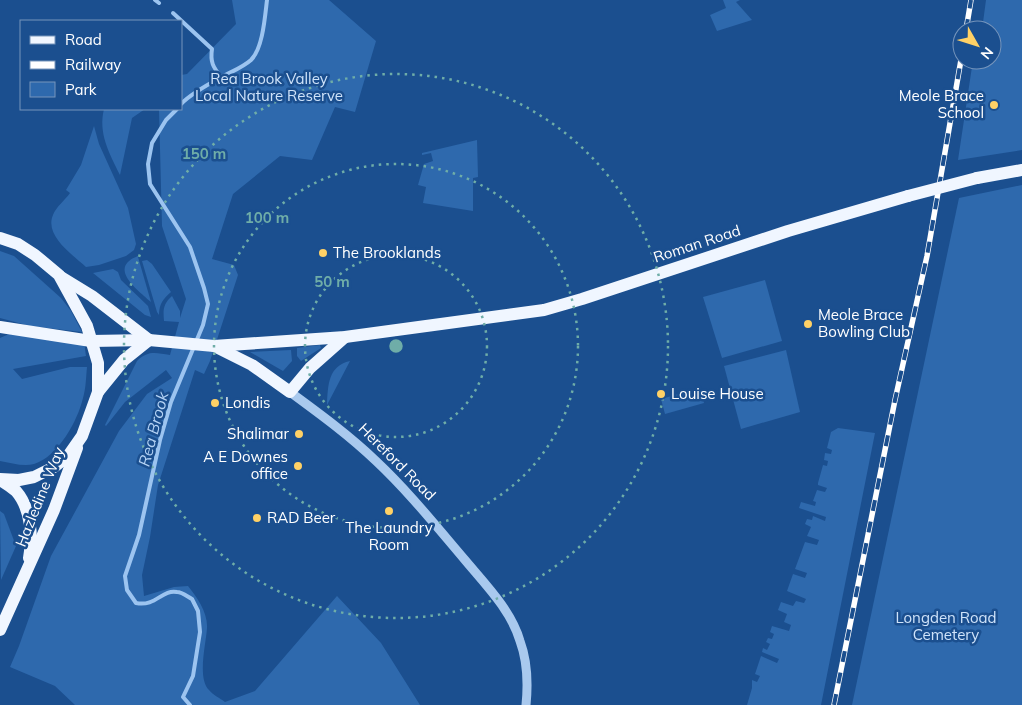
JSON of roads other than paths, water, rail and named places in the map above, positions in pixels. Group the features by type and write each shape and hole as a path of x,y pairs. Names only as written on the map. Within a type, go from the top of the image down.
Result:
{"main road":[{"name":"Roman Road","path":"214,346 345,337 544,310 788,232 908,196 977,178 1022,170"},
{"path":"0,238 18,244 35,255 59,275 92,296 149,340 124,360 98,392 82,436 68,456 54,467 34,477 19,480 0,479"},
{"path":"59,275 87,326 98,363 98,392"},
{"name":"Hereford Road","path":"0,327 91,341 149,340 214,346 252,365 290,392"},
{"path":"290,392 310,368 345,337"},
{"name":"Hazledine Way","path":"0,630 54,510 82,436"},
{"name":"Hazledine Way","path":"0,479 16,491 29,517 30,551 27,570"}],"street":[{"name":"Hereford Road","path":"290,392 352,439 377,462 415,501 490,590 510,618 520,641 525,667 526,705"}],"waterway":[{"path":"155,0 159,3"},
{"name":"Rea Brook","path":"182,103 190,96 251,60 261,40 267,0"},
{"path":"173,13 181,20"},
{"path":"182,21 212,49 211,57 213,64 221,77"},
{"name":"Rea Brook","path":"176,110 166,120 152,143 148,164 150,184 190,247 208,304 203,325 171,402 160,440 139,535 125,576 127,590 136,603 149,603 172,592 181,593 192,599 198,611 200,632 193,676 183,697 190,705"}],"railway":[{"path":"968,20 971,0"},
{"path":"834,705 895,400 927,256 959,70"}],"place":[{"name":"Meole Brace School","path":"994,105"},
{"name":"The Brooklands","path":"323,253"},
{"name":"Meole Brace Bowling Club","path":"808,324"},
{"name":"Louise House","path":"661,394"},
{"name":"Londis","path":"215,403"},
{"name":"Shalimar","path":"299,434"},
{"name":"A E Downes office","path":"298,466"},
{"name":"The Laundry Room","path":"389,511"},
{"name":"RAD Beer","path":"257,518"}],"park label":[{"name":"Rea Brook Valley Local Nature Reserve","path":"269,88"},
{"name":"Longden Road Cemetery","path":"946,626"}]}
